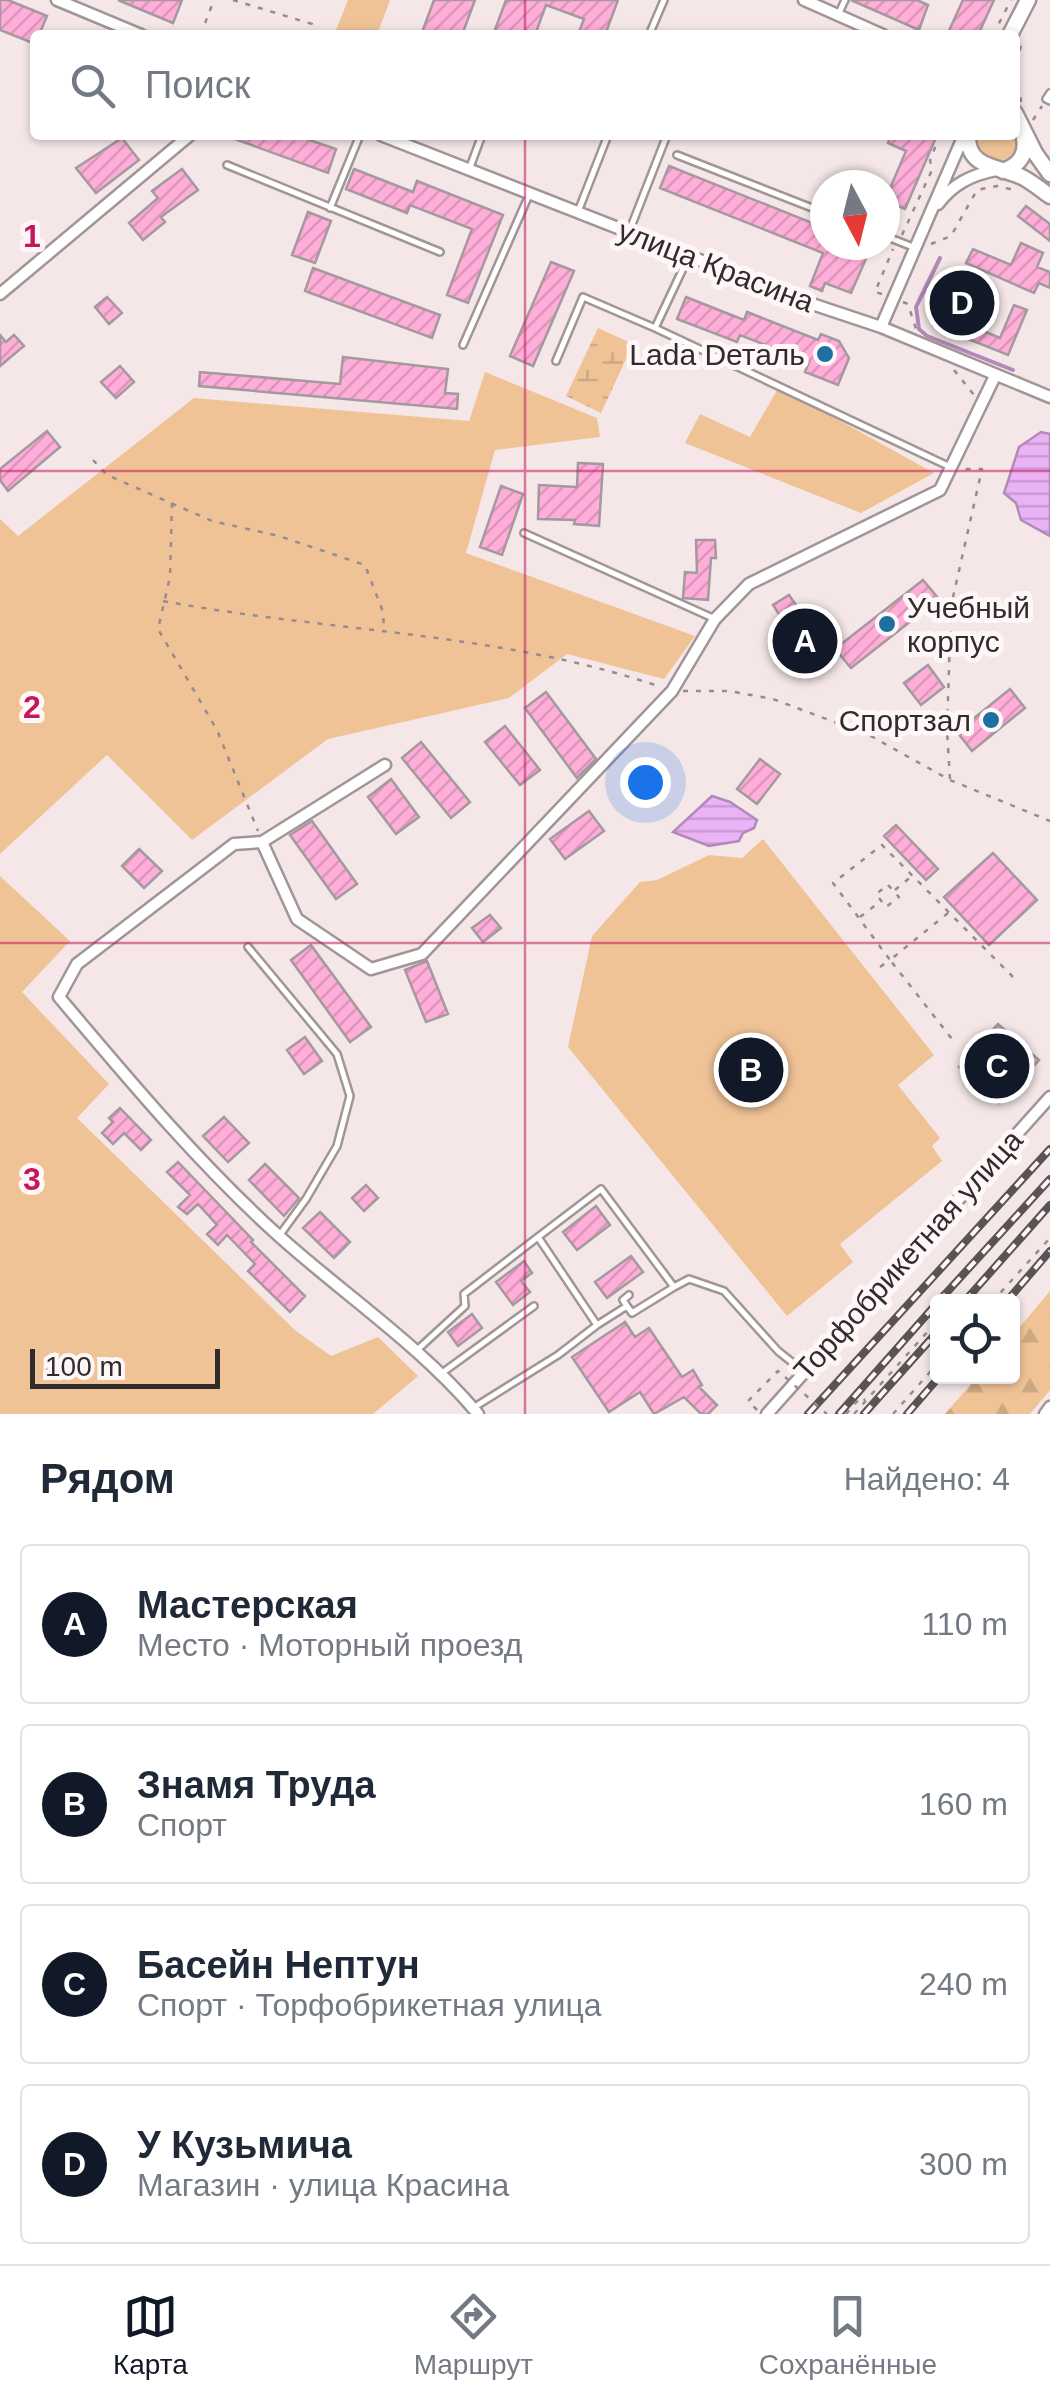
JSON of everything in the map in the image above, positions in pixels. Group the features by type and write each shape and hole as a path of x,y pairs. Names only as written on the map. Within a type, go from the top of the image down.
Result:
{"main road":[{"path":"1017,30 1028,0"},
{"path":"1000,171 1012,168 1024,154 1020,118"},
{"path":"1020,118 1050,174"},
{"path":"968,140 972,154 1050,196"}],"street":[{"path":"57,0 80,4 131,30"},
{"path":"804,0 872,30"},
{"path":"0,294 184,140"},
{"name":"улица Красина","path":"393,140 809,304 881,327 1050,397"},
{"path":"881,327 913,247 964,140"},
{"path":"926,222 958,184 980,173 1000,171"},
{"path":"262,842 297,919 371,970 422,954 672,691 715,619 749,584 940,490 996,376"},
{"path":"384,765 262,842 234,844 78,964 59,997 150,1105 279,1236 416,1351 476,1411"},
{"name":"Торфобрикетная улица","path":"764,1414 1050,1097"},
{"path":"1045,1414 1050,1408"}],"lane":[{"path":"651,30 664,0"},
{"path":"838,15 845,0"},
{"path":"330,208 358,140"},
{"path":"468,170 480,140"},
{"path":"578,212 606,140"},
{"path":"629,232 665,140"},
{"path":"677,156 810,207"},
{"path":"227,165 440,252"},
{"path":"464,345 529,195"},
{"path":"900,242 913,247"},
{"path":"655,328 689,256"},
{"path":"556,361 582,297 949,467"},
{"path":"524,533 715,619"},
{"path":"248,947 337,1054 350,1096 337,1146 279,1236"},
{"path":"416,1351 465,1306 464,1294 602,1189 674,1286"},
{"path":"538,1236 598,1324"},
{"path":"629,1295 622,1300 632,1314 689,1279 724,1291 778,1352 805,1373"},
{"path":"440,1375 534,1306"},
{"path":"476,1411 627,1306"}],"path":[{"path":"202,30 214,0"},
{"path":"233,0 312,24 312,30"},
{"path":"996,30 1011,0"},
{"path":"1020,118 1030,126 1049,98"},
{"path":"900,236 932,170 930,160 938,140"},
{"path":"926,246 951,236 977,190 997,186 1020,192"},
{"path":"888,260 876,292 908,304"},
{"path":"908,290 908,304 920,334"},
{"path":"952,358 949,365 982,405"},
{"path":"93,460 108,475 212,521 279,536 365,565 383,612 384,630"},
{"path":"949,467 982,468 951,606 946,731 950,780"},
{"path":"172,503 170,577 158,629 218,730 262,842"},
{"path":"163,600 231,614 482,642 610,670 672,691 729,691 772,700 869,735 950,780 1050,821"},
{"path":"956,1044 833,883 882,845 1012,978"},
{"path":"894,891 912,876"},
{"path":"888,885 899,897 886,907 882,900 876,894 888,885"},
{"path":"858,918 882,900"},
{"path":"880,967 949,912"},
{"path":"999,1294 1050,1238"},
{"path":"854,1414 930,1329"},
{"path":"764,1414 748,1401 778,1371 827,1414"},
{"path":"893,1414 930,1373"},
{"path":"846,1414 861,1396 866,1401"}],"green space":[{"path":"348,0 390,0 379,30 336,30"},
{"path":"977,140 1015,140 1016,149 1011,156 998,160 986,155"},
{"path":"598,328 633,344 601,413 566,396"},
{"path":"485,372 597,418 600,437 495,450 466,553 695,636 664,679 567,654 509,698 328,739 192,840 107,755 0,854 0,519 18,536 194,398 469,421"},
{"path":"779,387 934,473 861,513 685,443 700,414 750,437"},
{"path":"763,839 934,1055 898,1085 940,1138 932,1146 942,1161 840,1244 853,1262 787,1316 568,1047 592,936 640,882 657,880 709,855 742,858"},
{"path":"0,876 70,941 22,992 109,1084 77,1118 296,1331 331,1356 378,1337 418,1376 373,1414 0,1414"},
{"path":"1050,1291 1050,1390 1030,1414 945,1414 971,1384 1020,1384 1020,1327"}],"shaded area":[{"path":"1041,432 1050,434 1050,536 1021,520 1016,503 1004,493 1019,447"},
{"path":"712,796 730,802 757,820 754,828 743,833 739,841 709,846 673,832"}],"building":[{"path":"0,0 47,16 41,30 30,30 30,42 0,30"},
{"path":"118,0 182,0 173,23"},
{"path":"434,0 475,0 464,30 423,30"},
{"path":"506,0 618,0 607,30 580,30 584,19 546,5 537,30 495,30"},
{"path":"851,0 917,0 928,5 919,30"},
{"path":"963,0 994,0 980,30 949,30"},
{"path":"119,140 124,140 139,160 96,193 76,168"},
{"path":"238,140 310,140 336,149 328,173"},
{"path":"889,140 935,140 905,209 900,207 898,170 906,151 888,143"},
{"path":"669,166 810,222 810,248 660,188"},
{"path":"182,169 198,190 161,217 165,222 143,240 129,223 158,198 152,191"},
{"path":"354,169 413,192 417,181 503,215 468,303 447,295 472,229 410,205 407,213 346,189"},
{"path":"1026,206 1050,224 1050,241 1018,216"},
{"path":"308,212 331,221 315,263 292,255"},
{"path":"1021,243 1043,253 1037,267 1050,272 1050,288 1039,283 1034,293 966,263 973,249 1011,265"},
{"path":"820,260 865,260 851,293 825,283 822,291 810,286"},
{"path":"551,262 574,271 533,366 510,356"},
{"path":"313,268 440,315 432,338 305,291"},
{"path":"948,288 976,299 980,290 992,295 981,330 1000,338 1014,305 1027,310 1008,355 933,325"},
{"path":"107,297 122,313 109,324 95,307"},
{"path":"686,297 744,320 747,312 818,340 821,334 839,341 849,358 838,385 805,372 809,362 740,335 737,342 677,319"},
{"path":"0,335 6,342 14,335 24,346 0,366"},
{"path":"343,357 448,369 445,393 458,394 457,409 199,386 200,372 340,384"},
{"path":"120,366 134,382 116,398 101,382"},
{"path":"47,431 60,447 8,491 0,480 0,469"},
{"path":"578,463 603,464 599,526 574,524 575,520 538,519 539,485 577,487"},
{"path":"501,486 523,494 502,555 480,547"},
{"path":"696,540 715,540 716,558 711,558 708,600 683,598 685,572 697,573"},
{"name":"Учебный корпус","path":"923,580 939,599 851,668 835,649"},
{"path":"789,595 828,650 807,665 782,631 787,627 773,605"},
{"path":"928,665 944,687 921,705 904,683"},
{"name":"Спортзал","path":"1010,689 1025,708 972,751 957,732"},
{"path":"546,692 596,759 577,778 525,708"},
{"path":"505,726 540,770 520,785 485,742"},
{"path":"421,742 470,802 451,818 402,758"},
{"path":"760,759 780,774 757,804 737,789"},
{"path":"391,779 419,817 396,834 368,797"},
{"path":"589,811 604,831 565,859 550,839"},
{"path":"312,821 357,884 336,899 290,835"},
{"path":"896,825 938,869 926,880 884,836"},
{"path":"139,849 162,871 144,888 122,866"},
{"path":"993,853 1037,900 989,945 944,897"},
{"path":"490,915 501,928 483,942 472,928"},
{"path":"311,945 371,1027 350,1042 291,960"},
{"path":"427,961 448,1014 426,1022 405,970"},
{"path":"998,1024 1039,1060 999,1103 959,1067"},
{"path":"305,1037 322,1061 304,1074 287,1050"},
{"path":"120,1108 151,1140 141,1150 124,1133 113,1144 102,1133 113,1122 109,1118"},
{"path":"224,1117 249,1143 228,1162 203,1136"},
{"path":"178,1162 305,1296 290,1312 248,1271 255,1264 227,1235 218,1245 207,1234 217,1225 198,1204 187,1214 178,1207 190,1195 167,1172"},
{"path":"265,1164 299,1198 284,1216 249,1180"},
{"path":"366,1185 378,1198 364,1211 352,1198"},
{"path":"596,1206 610,1225 577,1250 563,1232"},
{"path":"320,1212 350,1242 334,1258 303,1228"},
{"path":"631,1256 643,1272 607,1298 595,1282"},
{"path":"524,1261 532,1273 521,1281 530,1292 513,1305 496,1282"},
{"path":"472,1314 482,1328 458,1346 448,1332"},
{"path":"625,1322 635,1337 649,1328 682,1377 693,1370 702,1385 699,1387 717,1405 708,1414 701,1414 684,1397 654,1414 640,1392 609,1412 572,1357"}],"waterway":[{"path":"940,258 916,307 919,329 927,336 1013,370"}],"railway":[{"path":"808,1414 1050,1149"},
{"path":"945,1294 1050,1179"},
{"path":"971,1294 1050,1205"},
{"path":"1013,1294 1050,1251"},
{"path":"839,1414 930,1311"},
{"path":"864,1414 930,1340"},
{"path":"907,1414 933,1384"}],"place":[{"name":"У Кузьмича","path":"962,303"},
{"name":"Lada Dеталь","path":"825,354"},
{"name":"Учебный корпус","path":"887,624"},
{"name":"Мастерская","path":"805,641"},
{"name":"Спортзал","path":"991,720"},
{"name":"Басейн Нептун","path":"997,1066"},
{"name":"Знамя Труда","path":"751,1070"}]}
